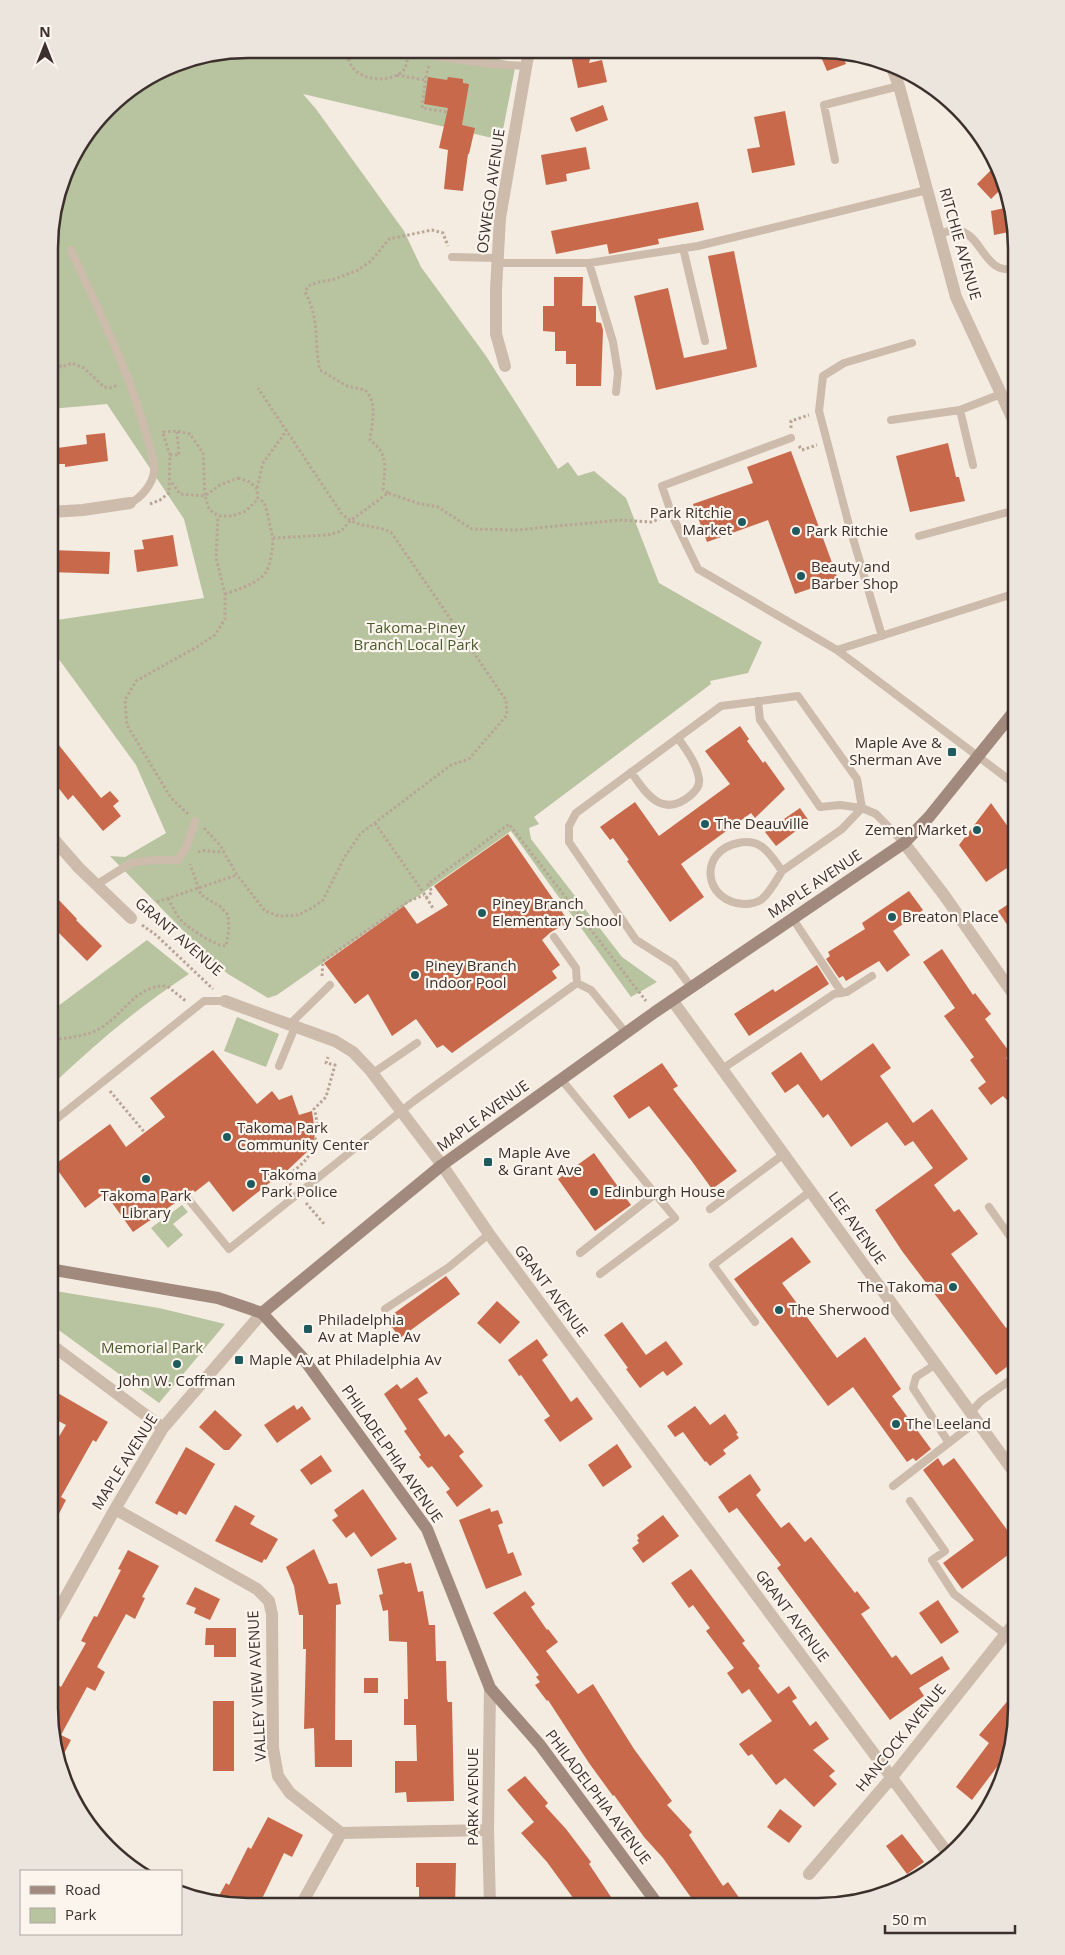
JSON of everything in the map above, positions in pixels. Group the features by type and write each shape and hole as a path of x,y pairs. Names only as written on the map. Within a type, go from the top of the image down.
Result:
{"street":[{"name":"OSWEGO AVENUE","path":"505,366 496,334 497,261 500,218 528,58"},
{"name":"RITCHIE AVENUE","path":"895,74 956,297 1008,409"},
{"path":"58,512 130,503"},
{"name":"MAPLE AVENUE","path":"58,1611 163,1428 262,1314 442,1165 672,1000 904,843 929,817 1008,719"},
{"path":"904,843 944,895 1008,987"},
{"name":"GRANT AVENUE","path":"58,844 96,885 131,918"},
{"name":"LEE AVENUE","path":"672,1000 1008,1464"},
{"name":"GRANT AVENUE","path":"225,1001 334,1042 353,1052 373,1073 442,1165 489,1234 945,1848"},
{"name":"PHILADELPHIA AVENUE","path":"58,1271 218,1298 262,1314 303,1358 427,1529 490,1688 540,1745 653,1898"},
{"path":"58,1350 163,1428"},
{"name":"VALLEY VIEW AVENUE","path":"115,1509 257,1589 269,1601 272,1614 273,1748 278,1776 290,1793 341,1833"},
{"name":"HANCOCK AVENUE","path":"809,1874 892,1777 1008,1630"},
{"name":"PARK AVENUE","path":"490,1688 488,1830 490,1898"},
{"path":"305,1898 341,1833 488,1830"}],"lane":[{"path":"448,58 492,64 527,66"},
{"path":"836,160 824,104 899,86"},
{"path":"452,257 497,261 589,263 683,248 927,190"},
{"path":"939,234 955,230 970,236 994,266 1008,270"},
{"path":"683,248 705,341"},
{"path":"71,250 130,381 144,426 154,472 144,494 138,500 130,503"},
{"path":"589,263 613,342 618,373 616,392"},
{"path":"882,636 849,525 818,407 823,376 844,363 912,343"},
{"path":"891,420 960,410 1001,394"},
{"path":"960,410 973,465"},
{"path":"791,438 662,486 672,515 698,569 837,650 1008,779"},
{"path":"919,536 1008,512"},
{"path":"837,650 1008,596"},
{"path":"692,987 674,964 636,940 570,842 570,826 576,813 721,706 798,696 857,779 862,808"},
{"path":"758,701 760,720 820,807 840,805 862,808 876,814 904,843"},
{"path":"631,772 644,790 656,801 666,806 683,802 697,790 699,780 692,758 678,738"},
{"path":"782,871 764,847 747,841 733,844 718,854 711,865 711,880 718,894 734,903 750,904 760,901 782,871 842,829 862,808"},
{"path":"96,885 131,863 153,860 178,860 187,846 194,821"},
{"path":"793,918 842,993"},
{"path":"554,937 576,968 577,983"},
{"path":"722,1069 834,994 847,992 872,976"},
{"path":"577,983 591,990 626,1033"},
{"path":"185,1195 229,1249 414,1101 577,983"},
{"path":"279,1066 292,1026 330,985"},
{"path":"58,1118 204,1001 225,1001"},
{"path":"373,1073 416,1044"},
{"path":"561,1080 675,1218 600,1274"},
{"path":"710,1209 784,1154"},
{"path":"755,1322 713,1264 810,1191"},
{"path":"580,1253 655,1194"},
{"path":"989,1207 1008,1234"},
{"path":"385,1309 449,1266 489,1234"},
{"path":"936,1364 916,1377 913,1388 949,1443"},
{"path":"892,1486 949,1443 974,1417 981,1401 1008,1382"},
{"path":"910,1501 945,1551 932,1560 954,1594 1005,1634"}],"path":[{"path":"349,58 351,64 360,74 381,80 397,75 406,69 408,58"},
{"path":"432,58 425,80 422,108 447,112"},
{"path":"397,75 425,80"},
{"path":"452,257 444,233 432,230 389,239 371,260 358,270 335,279 308,286 305,292 313,307 318,333 320,370 347,386 365,390 372,400 373,418 370,440 379,446 384,459 383,489 417,503 438,507 472,529 518,530 619,520 651,522 672,515"},
{"path":"58,364 61,367 72,363 84,368 104,387 110,388 130,381"},
{"path":"218,516 216,558 225,594 225,619 215,635 196,648 136,681 125,700 127,725 171,798 194,821 208,831 265,911 279,916 298,915 324,900 344,858 360,834 451,765 469,759 508,715 506,700 391,532 381,527 359,525 350,521 342,514 258,388"},
{"path":"791,426 791,421 819,411"},
{"path":"163,432 177,431 190,434 203,452 205,496 209,509 218,516 232,516 246,511 258,499 258,488 263,464 287,430"},
{"path":"170,455 179,454 177,431"},
{"path":"170,481 180,494 205,496 220,485 238,478 250,482 258,488"},
{"path":"273,538 328,535 341,531 350,521 388,492"},
{"path":"225,594 249,585 266,572 273,538 264,502 258,499"},
{"path":"375,823 434,910"},
{"path":"321,994 323,961 409,901 432,892 428,884 509,824 651,1007"},
{"path":"193,854 202,850 216,853 223,851"},
{"path":"168,898 187,927 219,946 226,946 229,929 228,915 221,907 201,895 190,862"},
{"path":"157,902 237,874"},
{"name":"GRANT AVENUE","path":"131,918 156,935 225,1001"},
{"path":"58,1039 94,1032 105,1026 134,998 154,988 167,986 187,1002 191,999"},
{"path":"203,990 212,987"},
{"path":"285,1178 305,1162 315,1145 317,1118 314,1109 326,1097 334,1065 326,1063 328,1057"},
{"path":"103,1082 145,1133"},
{"path":"316,1214 325,1225"}],"green space":[{"name":"Takoma-Piney Branch Local Park","path":"494,58 516,63 501,140 303,94 316,109 404,231 421,267 486,356 558,469 568,462 578,476 594,471 626,498 659,583 762,642 748,673 710,681 711,684 534,817 539,824 529,828 531,839 622,957 657,982 631,997 511,831 277,995 268,998 228,974 216,964 110,856 125,857 166,833 136,765 58,658 58,620 204,598 184,519 107,404 58,408 58,235 64,198 77,163 97,132 122,105 163,77 198,64 223,59"},
{"path":"147,940 189,974 118,1026 58,1079 58,1006"},
{"path":"237,1017 279,1034 266,1067 224,1051"},
{"path":"182,1205 188,1212 173,1224 183,1235 168,1248 151,1228"},
{"name":"Memorial Park","path":"58,1291 159,1308 225,1324 159,1403 58,1330"}],"building":[{"path":"572,58 590,58 589,63 602,60 607,82 578,88"},
{"path":"822,58 844,59 846,64 827,71"},
{"path":"428,77 447,80 448,77 463,79 463,83 469,84 462,125 475,128 468,154 463,191 444,189 448,150 439,148 448,108 424,104"},
{"path":"603,105 608,120 576,132 570,118"},
{"path":"785,111 795,165 752,173 747,149 760,147 754,117"},
{"path":"586,147 590,169 566,174 567,181 546,185 541,155"},
{"path":"991,170 999,191 991,199 977,184"},
{"path":"698,202 704,230 658,239 659,244 609,254 607,244 556,254 551,231"},
{"path":"1004,208 1007,232 994,235 991,211"},
{"path":"734,251 757,367 656,390 634,296 668,288 684,358 727,349 708,256"},
{"path":"554,277 583,277 582,306 596,306 596,322 601,323 603,330 601,386 576,386 576,364 566,364 566,351 555,351 555,332 543,331 543,306 554,306"},
{"path":"105,433 108,461 65,467 65,464 58,464 58,448 87,444 86,435"},
{"path":"948,443 956,477 959,477 965,501 910,512 896,456"},
{"name":"Park Ritchie","path":"791,451 838,579 795,594 768,520 707,542 693,504 753,483 747,467"},
{"path":"173,535 178,566 137,572 134,550 144,549 142,540"},
{"path":"58,550 110,552 109,574 58,572"},
{"name":"The Deauville","path":"740,726 749,739 747,741 763,763 765,761 785,789 755,818 751,813 681,864 704,897 670,922 613,838 610,840 600,827 635,802 659,836 730,784 705,751"},
{"path":"58,744 101,798 110,791 119,801 113,806 121,816 103,831 73,795 68,800 58,787"},
{"path":"991,803 1008,827 1008,867 986,882 959,845"},
{"path":"800,808 809,821 776,846 765,832"},
{"path":"508,834 569,922 551,932 542,940 560,965 552,971 557,978 452,1053 443,1045 437,1048 416,1019 392,1036 368,994 355,1004 324,963 404,906 417,924 448,905 434,886"},
{"path":"909,891 923,910 893,931 910,955 887,972 879,961 846,981 843,976 839,978 826,959 830,956 828,952 865,929 862,923"},
{"path":"58,899 102,946 87,961 58,932"},
{"path":"1008,904 1008,926 998,911"},
{"path":"942,949 973,995 975,993 991,1014 985,1019 1008,1050 1008,1056 1006,1058 1008,1060 1007,1100 1003,1096 991,1105 978,1088 986,1082 970,1060 974,1057 944,1016 955,1008 923,962"},
{"path":"817,965 829,984 749,1036 734,1014 773,989 775,992"},
{"path":"873,1043 891,1068 880,1076 913,1123 932,1109 968,1159 934,1185 954,1212 959,1209 978,1234 951,1254 1006,1328 1008,1326 1008,1366 996,1375 902,1251 875,1210 933,1168 913,1141 905,1146 887,1122 851,1147 828,1114 823,1118 798,1084 785,1093 771,1073 801,1052 821,1081"},
{"name":"Takoma Park Community Center","path":"213,1050 257,1104 272,1091 279,1100 292,1095 299,1115 312,1111 315,1132 314,1141 309,1150 275,1182 273,1180 233,1212 209,1181 195,1192 193,1190 190,1192 182,1190 180,1193 181,1199 133,1232 105,1193 85,1208 58,1171 58,1162 110,1124 126,1147 165,1117 150,1098"},
{"path":"662,1063 678,1086 673,1089 737,1171 712,1189 649,1106 629,1119 613,1096"},
{"name":"Edinburgh House","path":"594,1153 631,1205 595,1231 558,1179"},
{"name":"The Sherwood","path":"792,1237 811,1262 782,1283 837,1358 865,1337 901,1389 892,1396 931,1449 916,1461 913,1458 907,1462 853,1387 828,1406 734,1279"},
{"path":"446,1276 460,1294 400,1338 386,1319"},
{"path":"497,1301 520,1322 500,1344 477,1323"},
{"path":"622,1322 646,1355 666,1341 683,1364 667,1376 663,1371 640,1388 604,1335"},
{"path":"537,1339 548,1355 542,1360 571,1402 577,1397 593,1419 560,1442 544,1420 550,1416 508,1360"},
{"path":"417,1377 428,1393 418,1399 445,1437 449,1434 464,1452 459,1456 483,1486 457,1507 446,1492 450,1489 432,1466 428,1468 419,1457 421,1455 404,1431 407,1429 384,1394 397,1384 401,1389"},
{"path":"58,1393 108,1422 96,1442 93,1440 61,1497 66,1500 58,1516 58,1438 66,1425 58,1421"},
{"path":"294,1405 297,1410 302,1406 311,1419 277,1443 264,1425"},
{"path":"695,1406 710,1425 725,1414 738,1433 736,1434 739,1438 723,1450 726,1454 710,1466 683,1432 675,1437 667,1426"},
{"path":"215,1410 242,1435 229,1450 224,1450 199,1427"},
{"path":"617,1444 632,1467 603,1487 588,1465"},
{"path":"186,1447 215,1464 186,1515 179,1511 177,1515 155,1503"},
{"path":"321,1455 332,1471 311,1485 300,1470"},
{"path":"938,1458 943,1466 954,1458 1008,1531 1008,1555 962,1589 943,1563 974,1540 923,1470"},
{"path":"750,1474 761,1490 756,1495 781,1528 789,1522 805,1542 811,1537 855,1593 857,1591 870,1608 861,1614 892,1658 896,1655 911,1675 942,1656 950,1669 919,1688 924,1696 890,1720 777,1568 781,1565 737,1508 729,1513 718,1497"},
{"path":"363,1489 397,1539 371,1557 354,1532 346,1538 332,1520 338,1516 334,1510"},
{"path":"235,1505 255,1516 250,1524 278,1539 266,1560 264,1559 262,1563 215,1541"},
{"path":"490,1508 491,1512 498,1510 503,1523 498,1525 508,1554 513,1552 522,1575 486,1589 459,1520"},
{"path":"663,1515 679,1536 643,1563 632,1548 639,1543 637,1535"},
{"path":"314,1549 329,1584 337,1583 341,1604 336,1605 335,1740 352,1740 352,1767 315,1767 314,1728 304,1729 306,1649 303,1649 303,1615 299,1615 294,1586 286,1567"},
{"path":"128,1550 159,1566 142,1597 145,1598 135,1619 126,1614 97,1667 105,1672 95,1691 87,1687 61,1735 71,1740 63,1755 58,1720 58,1685 61,1687 86,1643 81,1641 94,1616 97,1617 121,1570 118,1569"},
{"path":"404,1562 405,1564 411,1563 418,1592 423,1591 429,1625 435,1625 436,1661 446,1661 447,1699 448,1702 452,1702 454,1801 407,1802 406,1792 395,1793 395,1761 417,1761 416,1725 404,1725 404,1699 408,1699 407,1642 389,1641 388,1610 383,1611 379,1595 383,1594 377,1569"},
{"path":"691,1569 745,1641 742,1643 778,1694 789,1686 797,1698 792,1701 810,1726 816,1721 829,1739 813,1750 835,1771 829,1776 837,1784 814,1807 785,1778 776,1785 752,1754 748,1756 739,1744 772,1721 749,1689 742,1694 727,1673 734,1668 706,1631 710,1628 693,1605 689,1608 671,1583"},
{"path":"195,1587 220,1599 210,1620 194,1613 196,1608 186,1604"},
{"path":"525,1591 535,1604 531,1607 558,1642 546,1651 578,1694 593,1684 634,1749 672,1801 667,1805 692,1832 689,1835 723,1886 728,1882 739,1898 691,1898 663,1858 644,1837 589,1763 548,1700 535,1685 540,1682 536,1677 539,1675 493,1613"},
{"path":"938,1600 959,1632 941,1644 919,1613"},
{"path":"206,1628 236,1628 236,1657 214,1657 214,1645 205,1645"},
{"path":"364,1678 378,1678 378,1693 364,1693"},
{"path":"213,1701 234,1701 234,1771 213,1771"},
{"path":"1008,1701 1006,1732 998,1765 972,1800 956,1787 989,1743 979,1735"},
{"path":"525,1776 548,1803 545,1806 566,1829 591,1862 589,1864 612,1898 573,1898 547,1862 521,1833 534,1822 507,1790"},
{"path":"780,1809 802,1826 789,1843 767,1827"},
{"path":"268,1817 303,1835 292,1857 284,1853 262,1898 219,1895 226,1883 229,1885 248,1847 251,1849"},
{"path":"902,1834 924,1862 907,1874 886,1846"},
{"path":"416,1863 456,1863 455,1898 419,1898 419,1887 416,1887"}],"place":[{"name":"Park Ritchie Market","path":"742,522"},
{"name":"Park Ritchie","path":"796,531"},
{"name":"Beauty and Barber Shop","path":"801,576"},
{"name":"Maple Ave & Sherman Ave","path":"952,752"},
{"name":"The Deauville","path":"705,824"},
{"name":"Zemen Market","path":"977,830"},
{"name":"Piney Branch Elementary School","path":"482,913"},
{"name":"Breaton Place","path":"892,917"},
{"name":"Piney Branch Indoor Pool","path":"415,975"},
{"name":"Takoma Park Community Center","path":"227,1137"},
{"name":"Maple Ave & Grant Ave","path":"488,1162"},
{"name":"Takoma Park Library","path":"146,1179"},
{"name":"Takoma Park Police","path":"251,1184"},
{"name":"Edinburgh House","path":"594,1192"},
{"name":"The Takoma","path":"953,1287"},
{"name":"The Sherwood","path":"779,1310"},
{"name":"Philadelphia Av at Maple Av","path":"308,1329"},
{"name":"Maple Av at Philadelphia Av","path":"239,1360"},
{"name":"John W. Coffman","path":"177,1364"},
{"name":"The Leeland","path":"896,1424"}]}
